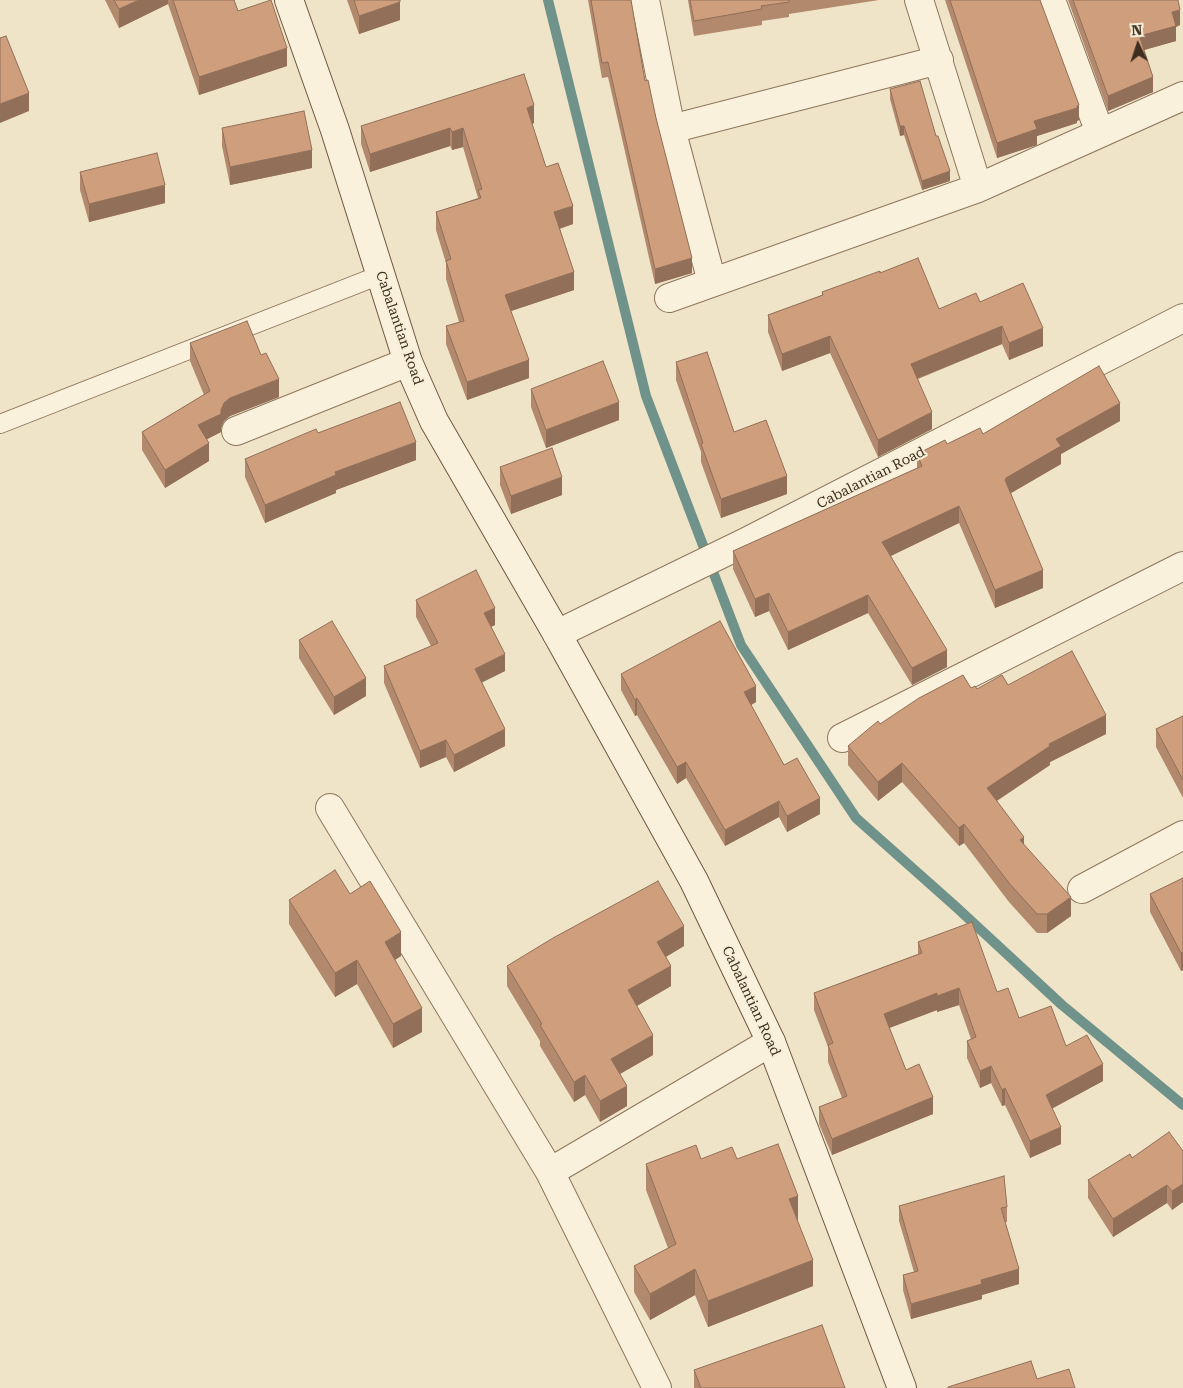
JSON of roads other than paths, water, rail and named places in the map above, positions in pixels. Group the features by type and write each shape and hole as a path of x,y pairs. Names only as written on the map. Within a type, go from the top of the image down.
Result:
{"street":[{"name":"Cabalantian Road","path":"289,0 335,130 408,362 434,421 557,634 694,882 771,1042 894,1362 902,1388"},
{"path":"645,0 671,129 712,282"},
{"path":"919,0 978,188"},
{"path":"1051,0 1100,133"},
{"path":"671,129 939,60"},
{"path":"668,298 978,188 1183,96"},
{"name":"Cabalantian Road","path":"557,634 746,542 1183,318"},
{"path":"236,431 408,362"},
{"path":"842,738 1183,566"},
{"path":"330,808 550,1172 657,1388"},
{"path":"1082,889 1183,835"},
{"path":"550,1172 771,1042"}],"lane":[{"path":"0,424 380,276"}],"waterway":[{"path":"548,0 646,396 741,645 856,818 1062,1005 1183,1105"}]}
